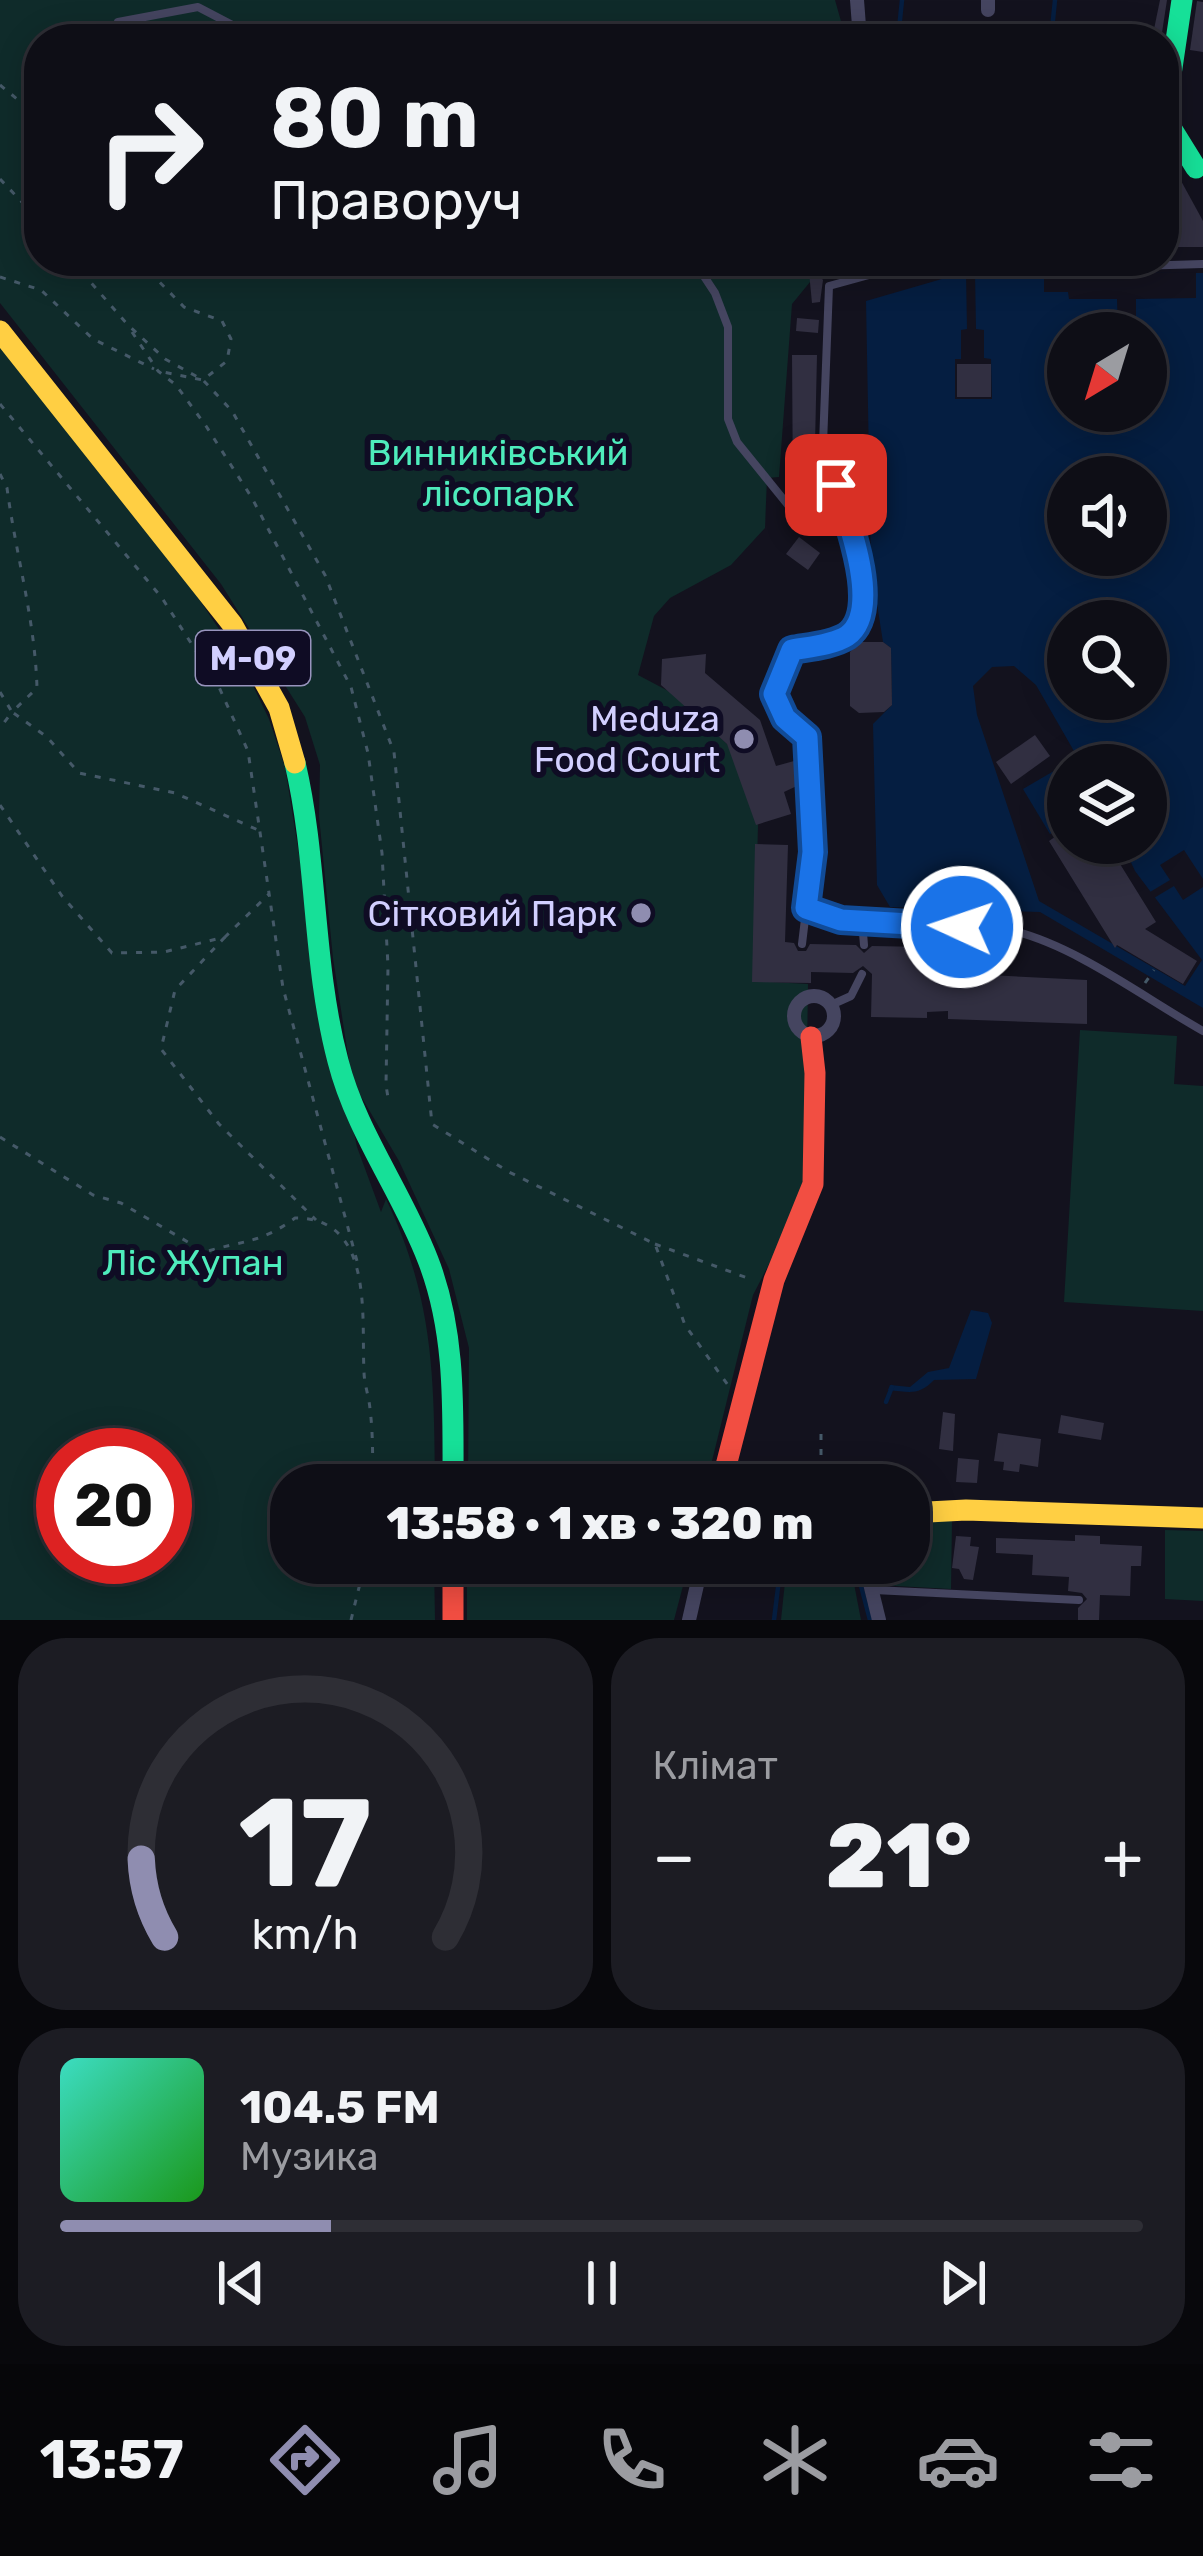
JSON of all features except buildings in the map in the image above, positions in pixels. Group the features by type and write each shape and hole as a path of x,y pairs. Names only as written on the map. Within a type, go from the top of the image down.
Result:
{"main road":[{"path":"1179,142 1196,168"},
{"name":"М-09","path":"0,331 236,631 276,702 296,768 338,1060 360,1119 394,1181 430,1264 446,1318 452,1348 453,1464"},
{"path":"726,1464 772,1287 812,1184 811,1037"},
{"path":"930,1512 1203,1518"},
{"path":"453,1584 453,1620"}],"street":[{"path":"815,996 831,1005 830,1029 811,1037 794,1022 798,1004 815,996"},
{"path":"689,1620 698,1584"},
{"path":"872,1584 879,1620"}],"lane":[{"path":"118,22 198,7 231,24"},
{"path":"704,276 728,327 728,419 737,442 788,505 808,517 831,514 836,485"},
{"path":"802,944 813,852 807,737 785,718 774,694 792,650 844,639 860,623 864,587 823,444 828,276"},
{"path":"806,908 841,920 1021,933 1090,966 1203,1031"},
{"path":"863,945 863,932 873,922"},
{"path":"831,1005 851,996 862,974"},
{"path":"874,1590 1079,1600"}],"path":[{"path":"0,85 24,105"},
{"path":"0,178 24,204"},
{"path":"85,276 128,325 165,359 203,380 232,411 325,575 394,752 432,1124 509,1172 655,1244 772,1287"},
{"path":"0,277 41,290 94,339 178,378 203,380 227,361 232,340 222,321 184,307 154,276"},
{"path":"128,325 252,498 351,687 368,753 387,914 389,1104"},
{"path":"0,404 162,598 218,686 248,751 283,988 357,1261 364,1304 371,1464"},
{"path":"0,474 29,596 37,688 0,728"},
{"path":"0,692 12,712 47,737 80,773 175,793 260,830"},
{"path":"0,806 62,896 112,953 164,952 226,937"},
{"path":"270,893 175,990 161,1049 219,1124 336,1234 357,1261"},
{"path":"0,1136 94,1195 122,1203 205,1252 250,1244 296,1218 317,1221"},
{"path":"655,1244 685,1324 740,1402"},
{"path":"821,1429 821,1464"},
{"path":"351,1620 360,1584"}],"green space":[{"name":"Винниківський лісопарк","path":"0,0 835,0 842,24 24,24 24,276 812,276 792,304 779,477 767,478 765,528 731,565 670,598 654,616 638,675 672,693 727,744 735,759 758,825 754,981 808,984 805,1194 753,1295 711,1464 468,1464 469,1348 449,1269 399,1161 352,1081 333,958 319,816 320,765 305,717 221,584 0,303"},
{"name":"Ліс Жупан","path":"0,343 199,599 244,667 269,719 285,767 314,948 357,1147 381,1212 386,1199 402,1236 422,1305 434,1409 435,1464 270,1464 270,1584 434,1584 435,1620 0,1620"},
{"path":"1080,1030 1177,1036 1174,1084 1203,1086 1203,1311 1064,1302"},
{"path":"952,1521 951,1589 877,1585 930,1584 930,1522"},
{"path":"1165,1530 1203,1531 1203,1601 1165,1599"},
{"path":"467,1584 683,1584 674,1620 467,1620"},
{"path":"785,1584 854,1584 861,1620 781,1620"}],"water":[{"path":"1203,273 1203,1008 1040,912 890,907 877,885 873,724 892,705 891,648 883,642 871,566 866,301 952,276"},
{"path":"1047,775 1047,829 1023,789"},
{"path":"971,1310 988,1313 992,1323 976,1379 934,1380 913,1392 888,1390 890,1385 910,1387 928,1372 949,1368"}],"pier":[{"path":"1179,272 1196,272 1196,298 1136,299 1136,312 1117,312 1117,299 1069,299 1068,292 1044,292 1044,276 1179,276"},
{"path":"966,276 975,276 976,329 984,330 984,358 991,359 992,399 955,399 955,359 961,359 961,330 967,329"},
{"path":"1184,850 1203,879 1203,887 1183,900 1174,886 1154,898 1150,892 1170,880 1160,865"}],"waterway":[{"path":"900,24 902,0"},
{"path":"1053,24 1055,0"},
{"path":"886,1402 892,1387"},
{"path":"774,1620 778,1584"},
{"path":"861,1584 870,1620"}],"traffic: fast":[{"path":"1178,24 1182,0"},
{"path":"1179,141 1196,168"},
{"path":"295,763 338,1061 356,1112 428,1260 444,1315 451,1371 453,1464"}],"traffic: slow":[{"path":"0,331 232,624 279,708 295,763"},
{"path":"930,1512 1203,1518"}],"traffic: jam":[{"path":"726,1464 774,1280 813,1184 811,1037"},
{"path":"453,1584 453,1620"}],"place":[{"name":"Meduza Food Court","path":"744,739"},
{"name":"Сітковий Парк","path":"641,913"}],"route":[{"path":"836,485 864,587 860,623 844,639 792,650 774,694 785,718 807,737 813,852 806,908 841,920 962,927"}]}
